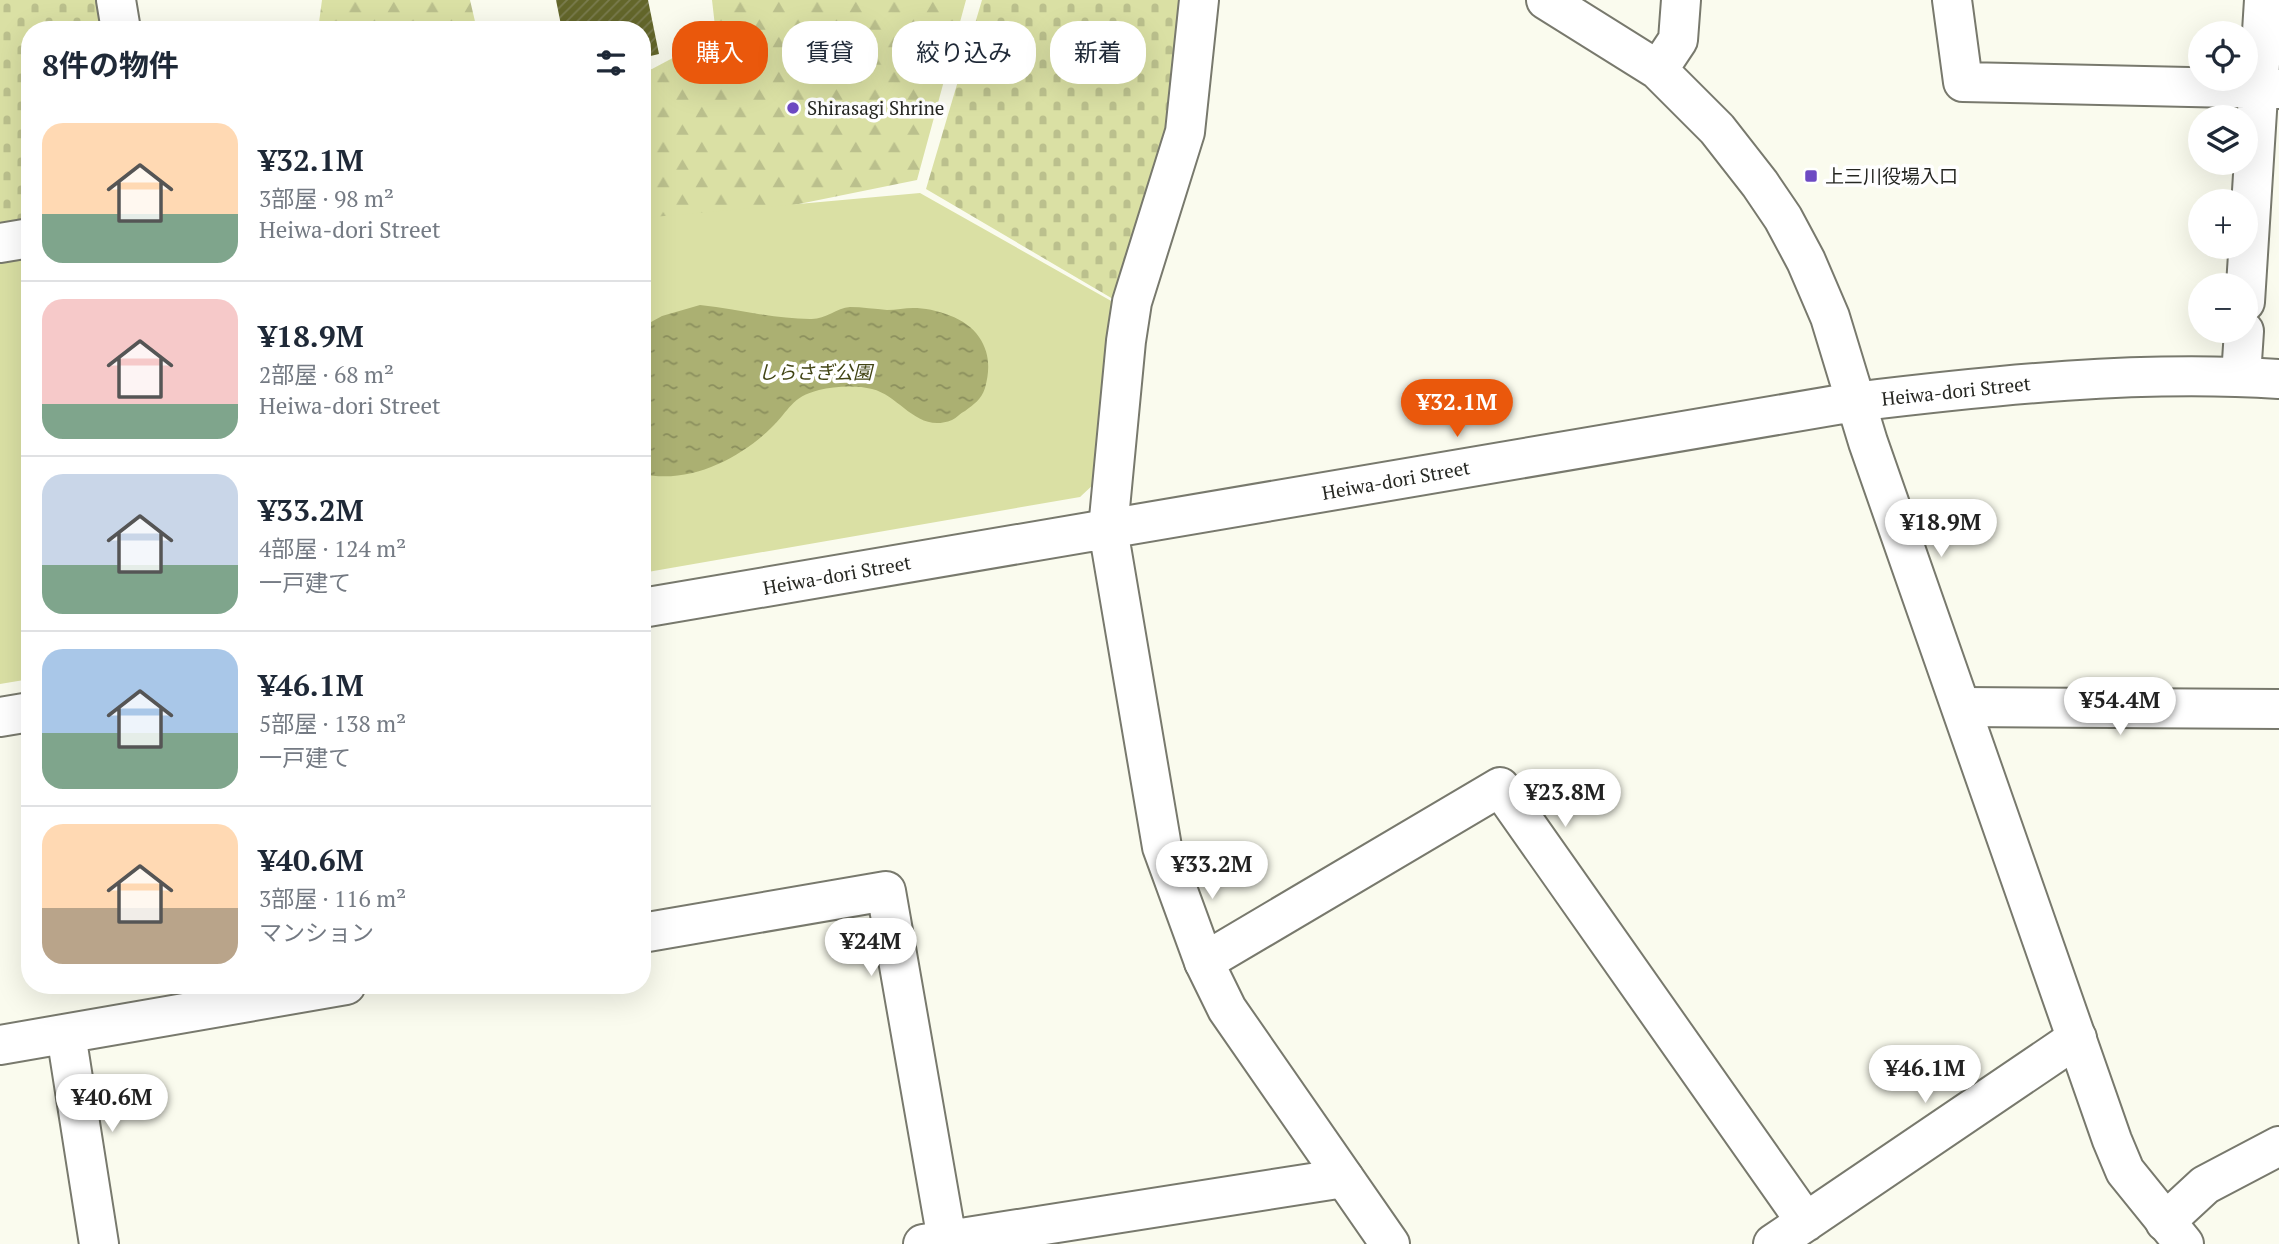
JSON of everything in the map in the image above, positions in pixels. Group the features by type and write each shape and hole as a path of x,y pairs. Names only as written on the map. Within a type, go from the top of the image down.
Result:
{"street":[{"path":"116,0 120,21"},
{"path":"1199,0 1185,132 1132,302 1108,529 1162,847 1204,962 1227,1009 1390,1244"},
{"path":"1546,0 1658,70 1717,130 1760,184 1783,218 1806,261 1830,317 1854,402 2125,1171 2174,1233 2205,1185 2279,1146"},
{"path":"1658,70 1678,40 1681,0"},
{"path":"1952,0 1963,82 2268,89"},
{"path":"2248,273 2268,89 2264,0"},
{"path":"0,243 21,240"},
{"path":"2241,376 2243,343"},
{"name":"Heiwa-dori Street","path":"651,606 1854,402 1969,388 2042,383 2241,376 2279,379"},
{"path":"1962,706 2279,709"},
{"path":"0,717 21,714"},
{"path":"1204,962 1500,787 1806,1222"},
{"path":"651,931 886,891 934,1242 1343,1178"},
{"path":"0,1045 294,994"},
{"path":"66,1034 99,1244"},
{"path":"1773,1244 2077,1038"}],"green space":[{"path":"0,0 99,0 102,21 21,21 21,221 0,224"},
{"path":"322,0 470,0 475,21 319,21"},
{"path":"712,0 966,0 960,21 892,21 892,84 943,84 917,180 750,214 651,228 652,69 672,58 672,84 768,84 768,21 714,21"},
{"path":"982,0 1180,0 1167,130 1113,299 926,189 957,84 1036,84 1036,21 976,21"},
{"name":"しらさぎ公園","path":"920,193 1113,302 1095,483 1080,497 651,571 651,217"},
{"path":"21,258 21,680 0,684 0,261"}],"water":[{"path":"700,305 810,319 821,318 850,307 887,310 922,308 959,319 974,330 985,349 988,375 979,399 954,419 940,423 919,418 872,389 846,386 819,390 802,396 758,440 728,459 712,467 677,476 651,475 651,322"}],"building":[{"path":"556,0 648,0 659,54 651,56 651,21 560,21"}],"place":[{"name":"Shirasagi Shrine","path":"793,108"},
{"name":"上三川役場入口","path":"1811,176"}]}
